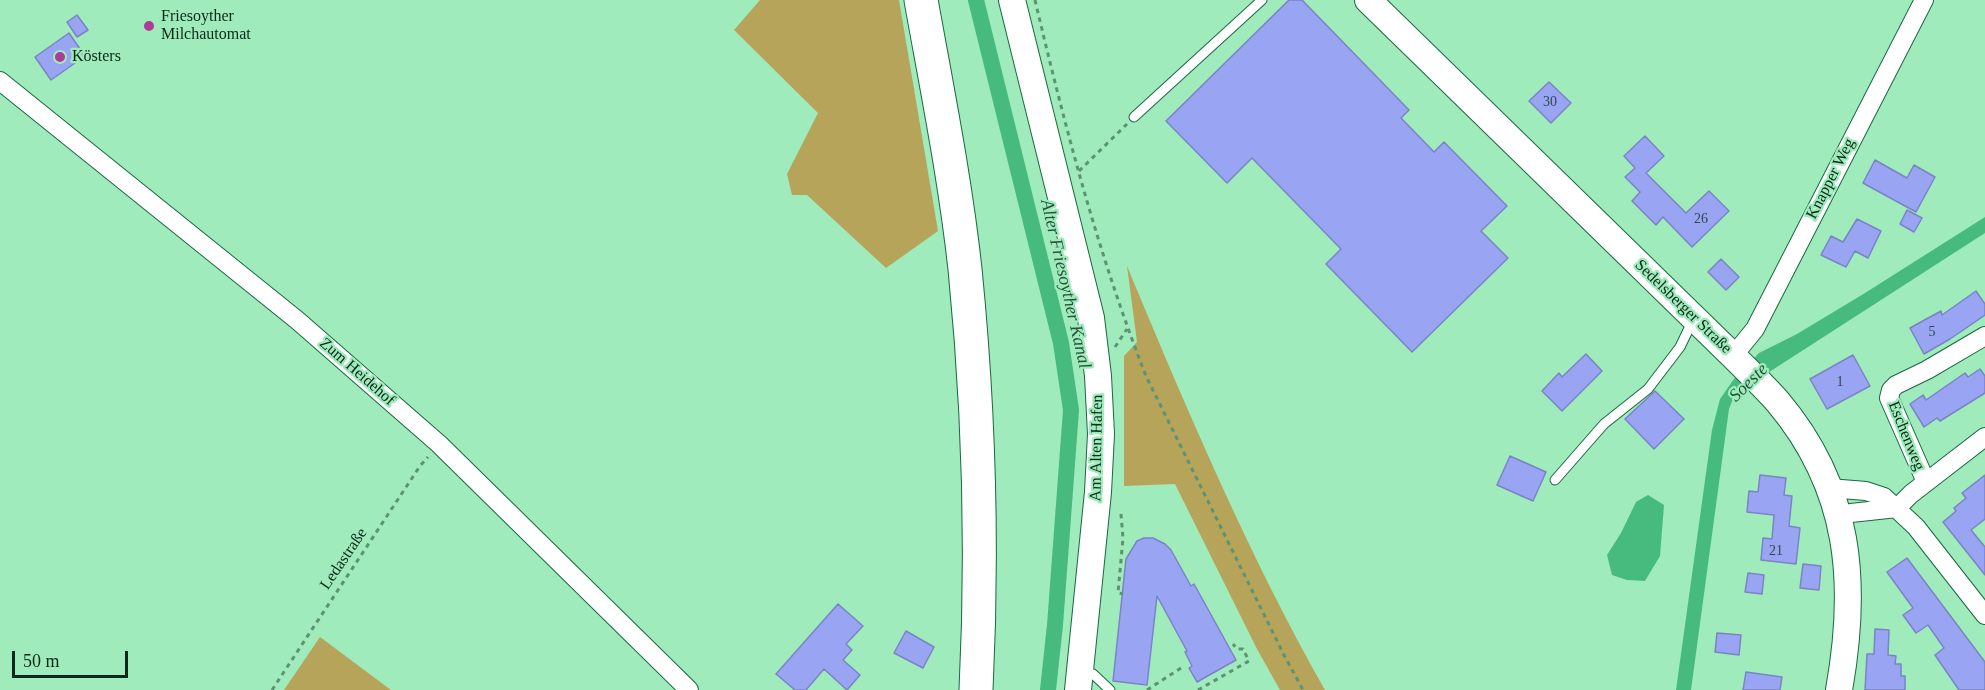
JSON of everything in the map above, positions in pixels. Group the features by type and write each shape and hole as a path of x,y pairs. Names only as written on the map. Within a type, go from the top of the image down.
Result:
{"highway":[{"path":"921,0 952,171 965,269 978,440 980,607 976,690"}],"street":[{"name":"Am Alten Hafen","path":"1012,0 1091,318 1098,376 1101,434 1099,480 1079,681"},
{"name":"Sedelsberger Straße","path":"1368,0 1737,359 1766,389 1799,431 1819,464 1829,488 1846,552 1850,594 1847,646 1839,690"},
{"name":"Knapper Weg","path":"1737,359 1924,0"},
{"name":"Zum Heidehof","path":"0,81 297,320 439,444 690,690"},
{"name":"Eschenweg","path":"1926,482 1889,398 1891,390 1896,385 1927,370 1985,336"},
{"path":"1838,518 1868,510 1897,508 1911,494 1985,437"},
{"path":"1829,488 1866,491 1884,497 1916,527 1985,615"}],"lane":[{"path":"1134,117 1262,0"},
{"path":"1555,480 1604,424 1648,389 1680,347 1694,318"},
{"path":"1079,681 1093,674 1110,690"}],"path":[{"path":"1035,0 1079,171 1120,306 1146,376 1279,645 1304,690"},
{"path":"1079,171 1134,117"},
{"name":"Ledastraße","path":"272,690 420,466 439,444"},
{"path":"1121,514 1123,538 1118,593 1123,594"},
{"path":"1198,690 1249,661 1243,649 1237,649 1233,644"},
{"path":"1147,690 1181,668"}],"shaded area":[{"path":"760,0 899,0 938,231 886,268 807,195 792,195 787,174 818,113 734,30"},
{"path":"1127,266 1244,534 1325,690 1280,690 1257,649 1175,484 1124,486 1124,356 1137,342"},
{"path":"320,637 391,690 284,690"}],"water":[{"name":"Soeste","path":"1985,217 1985,233 1735,394 1729,409 1691,690 1676,690 1712,430 1720,399 1734,379 1759,353 1797,334"},
{"path":"1648,495 1664,505 1660,556 1645,581 1627,580 1612,575 1607,555 1636,502"}],"building":[{"path":"1289,0 1302,0 1409,110 1401,118 1434,152 1444,142 1507,206 1481,231 1508,258 1412,352 1326,264 1341,249 1252,158 1227,183 1166,121"},
{"path":"77,15 88,30 77,37 67,22"},
{"name":"Kösters","path":"69,33 85,56 51,80 35,57"},
{"path":"1549,82 1571,103 1551,123 1529,101"},
{"path":"1645,136 1664,156 1646,173 1686,213 1709,191 1729,211 1692,247 1663,217 1656,225 1632,201 1640,192 1625,177 1635,168 1624,156"},
{"path":"1875,160 1907,178 1914,165 1935,177 1916,212 1863,183"},
{"path":"1907,210 1922,218 1914,232 1900,224"},
{"path":"1857,219 1881,231 1868,258 1855,251 1846,267 1821,255 1831,236 1843,242"},
{"path":"1721,259 1739,277 1726,290 1708,272"},
{"path":"1976,291 1985,304 1985,315 1924,354 1910,328 1941,311 1942,315"},
{"path":"1586,354 1602,371 1562,411 1542,391 1559,373 1562,377"},
{"path":"1853,355 1870,386 1827,409 1810,379"},
{"path":"1980,369 1985,376 1985,393 1940,421 1937,418 1924,427 1910,404 1923,395 1926,400 1965,373 1968,377"},
{"path":"1655,391 1684,419 1654,449 1625,419"},
{"path":"1510,456 1546,472 1533,501 1497,485"},
{"path":"1760,475 1786,478 1784,495 1792,496 1789,526 1800,528 1796,564 1761,560 1763,538 1772,539 1774,515 1747,512 1749,491 1758,492"},
{"path":"1985,475 1985,519 1971,530 1985,547 1985,575 1943,522 1966,498 1962,493"},
{"path":"1153,538 1171,550 1191,586 1194,584 1236,660 1197,682 1189,668 1192,666 1185,652 1187,651 1157,596 1147,685 1113,681 1126,559 1137,541"},
{"path":"1907,558 1985,662 1985,690 1959,690 1935,655 1944,648 1928,625 1916,633 1903,615 1913,608 1887,572"},
{"path":"1803,564 1821,566 1819,590 1800,588"},
{"path":"1748,573 1764,575 1762,594 1745,592"},
{"path":"838,604 863,626 846,644 852,650 843,660 860,675 847,690 824,669 806,690 795,690 776,674"},
{"path":"1875,629 1889,630 1888,655 1896,656 1895,664 1901,664 1901,676 1905,676 1905,690 1865,690 1867,654 1874,654"},
{"path":"906,631 934,647 923,668 894,653"},
{"path":"1717,633 1741,635 1739,655 1715,652"},
{"path":"1746,672 1782,677 1780,690 1743,690"}],"waterway":[{"name":"Alter Friesoyther Kanal","path":"976,0 1061,343 1071,410 1048,690"}],"place":[{"name":"Friesoyther Milchautomat","path":"149,26"},
{"name":"Kösters","path":"60,57"}]}
